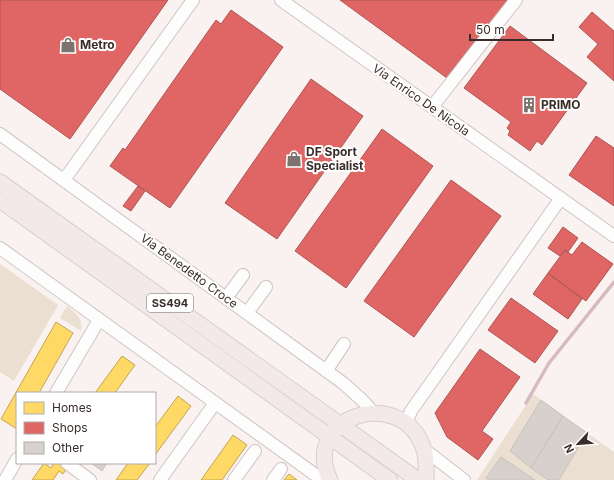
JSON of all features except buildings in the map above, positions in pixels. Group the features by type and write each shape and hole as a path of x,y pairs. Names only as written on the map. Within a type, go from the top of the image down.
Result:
{"main road":[{"name":"SS494","path":"0,182 418,480"},
{"name":"SS494","path":"0,200 390,480"},
{"path":"329,480 323,462 323,455 330,437 340,424 358,415 373,412 392,416 406,423 416,433 424,450 426,480"}],"street":[{"path":"64,180 193,0"},
{"name":"Via Enrico De Nicola","path":"281,0 614,236"},
{"path":"432,107 516,0"},
{"name":"Via Benedetto Croce","path":"0,134 326,371 362,400 373,412"},
{"path":"406,423 412,411 561,198"},
{"path":"0,248 317,476 329,480"},
{"path":"226,298 243,275"},
{"path":"247,313 266,287"},
{"path":"57,392 99,320"},
{"path":"326,371 344,344"},
{"path":"160,480 215,403"},
{"path":"424,450 464,480"},
{"path":"234,480 255,451"},
{"path":"5,480 16,461"},
{"path":"68,464 90,480"},
{"path":"273,480 281,469"}],"shaded area":[{"path":"0,264 58,305 14,381 0,372"},
{"path":"67,306 80,319 81,331 60,318"},
{"path":"533,394 614,452 614,480 477,480"}],"waterway":[{"path":"526,403 549,363 614,282"}],"place":[{"name":"Metro","path":"68,45"},
{"name":"PRIMO","path":"529,105"},
{"name":"DF Sport Specialist","path":"294,159"}]}
